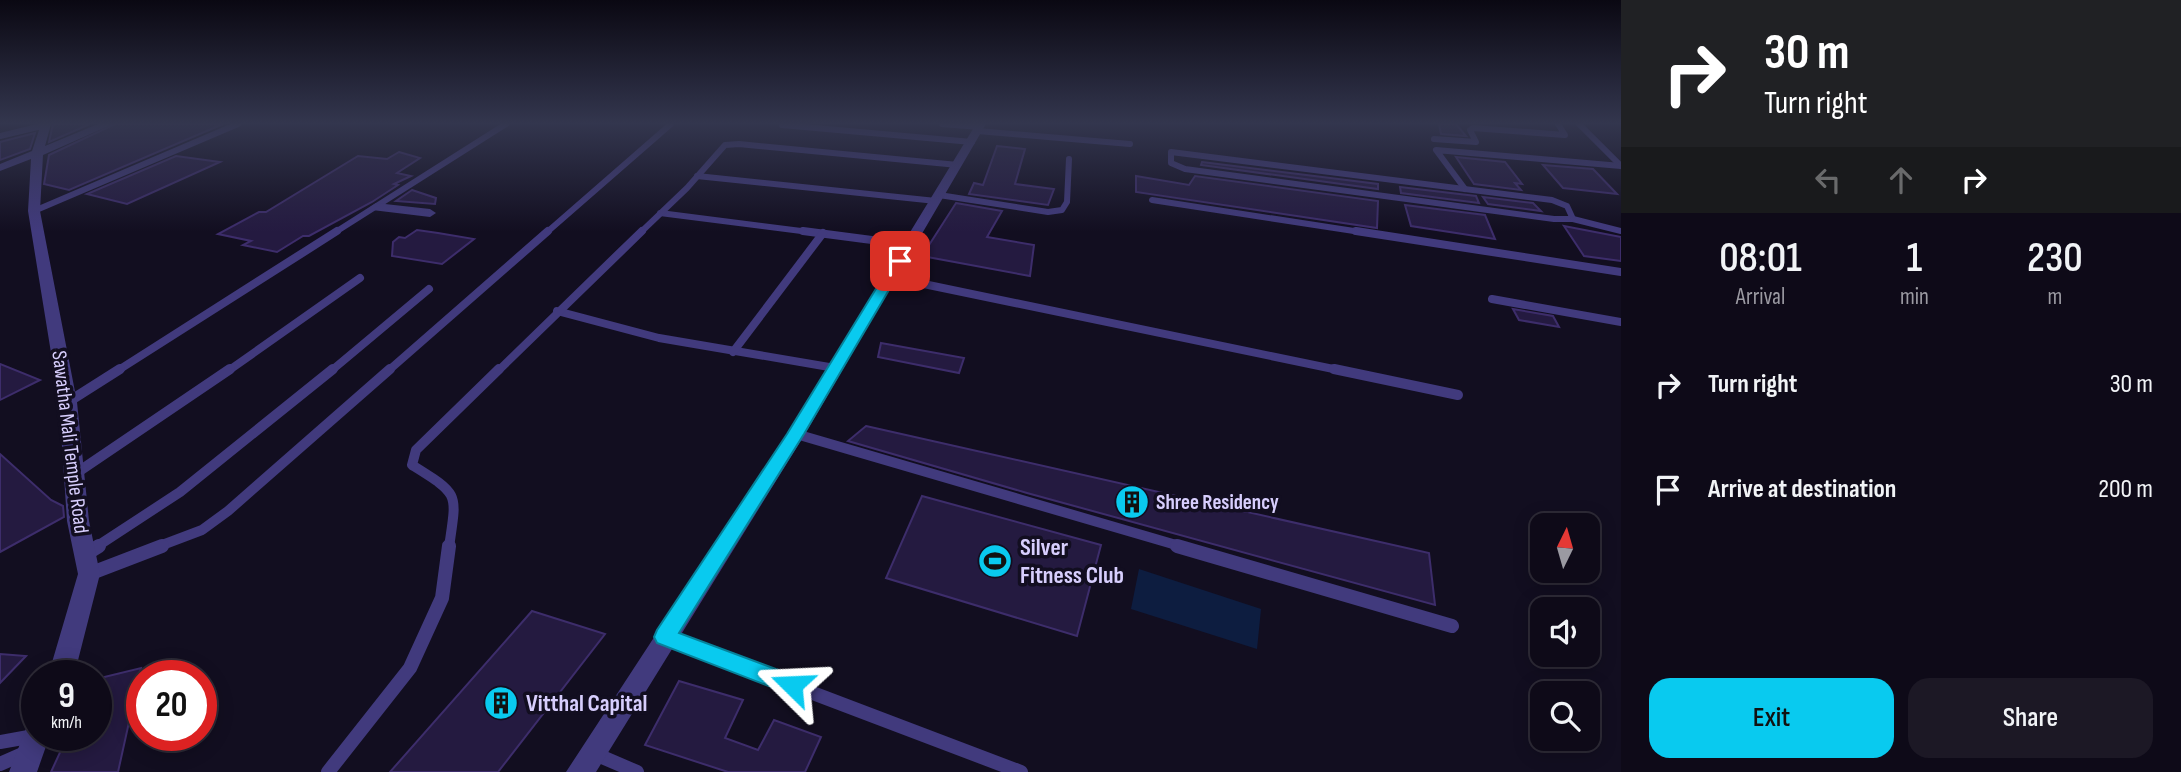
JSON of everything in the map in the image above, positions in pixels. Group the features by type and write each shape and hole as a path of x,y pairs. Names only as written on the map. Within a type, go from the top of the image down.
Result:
{"street":[{"path":"0,168 21,160"},
{"name":"Sawatha Mali Temple Road","path":"37,160 34,211 68,402 78,521 89,575 65,660"},
{"path":"580,772 796,434 961,160"},
{"path":"376,207 430,213"}],"lane":[{"path":"34,211 154,160"},
{"path":"68,402 450,160"},
{"path":"89,575 202,530 228,511 630,160"},
{"path":"328,772 410,668 442,598 455,504 447,487 412,465 416,450 711,160"},
{"path":"907,160 958,165"},
{"path":"697,176 938,198 1048,212 1062,210 1067,202 1069,160"},
{"path":"1171,160 1173,165 1185,169 1573,219 1621,231"},
{"path":"1235,160 1557,202 1567,206 1573,219"},
{"path":"1443,160 1465,190"},
{"path":"1552,160 1621,166"},
{"path":"1152,200 1621,272"},
{"path":"660,213 910,244"},
{"path":"733,352 823,233"},
{"path":"890,277 1458,395"},
{"path":"74,475 150,426 360,278"},
{"path":"85,555 180,492 261,429 429,289"},
{"path":"1492,299 1621,322"},
{"path":"557,312 659,338 835,368"},
{"path":"796,434 1452,625"},
{"path":"665,637 1021,772"},
{"path":"0,742 21,746"},
{"path":"0,764 26,751"},
{"path":"591,752 637,772"}],"water":[{"path":"1139,569 1261,609 1257,649 1131,609"}],"building":[{"path":"48,160 139,160 69,190 44,184"},
{"path":"167,160 220,162 127,204 87,194"},
{"path":"351,160 417,160 397,173 411,176 394,184 398,185 372,202 277,252 243,245 251,241 218,234 259,212 266,212"},
{"path":"992,160 1022,160 1015,184 1054,189 1048,205 969,194 974,183 983,185"},
{"path":"1458,160 1505,162 1522,184 1515,183 1521,190 1474,184"},
{"path":"1202,162 1378,184 1378,189 1201,165"},
{"path":"1543,165 1593,169 1617,194 1563,188"},
{"path":"1136,176 1189,185 1195,176 1378,201 1377,228 1136,192"},
{"path":"1400,187 1476,196 1479,203 1401,193"},
{"path":"412,190 436,198 435,204 396,201"},
{"path":"1483,197 1533,203 1541,211 1488,204"},
{"path":"956,203 1002,211 987,237 1034,245 1030,276 922,256"},
{"path":"1405,205 1485,215 1495,239 1411,226"},
{"path":"1564,226 1621,237 1621,261 1584,256"},
{"path":"417,230 474,239 442,264 392,256 393,242"},
{"path":"1513,309 1553,316 1559,327 1519,320"},
{"path":"881,343 964,358 959,373 878,357"},
{"path":"0,364 40,380 0,400"},
{"name":"Shree Residency","path":"866,426 1429,553 1435,605 848,441"},
{"path":"0,454 51,500 63,506 64,517 0,552"},
{"name":"Silver Fitness Club","path":"922,496 1101,545 1077,636 886,578"},
{"name":"Vitthal Capital","path":"532,611 605,634 498,772 390,772"},
{"path":"0,654 26,656 21,660 0,683"},
{"path":"126,672 126,736 118,772 51,772 61,751 112,751 112,675"},
{"path":"679,681 743,700 725,738 758,750 774,720 821,737 805,772 728,772 645,745"}],"place":[{"name":"Shree Residency","path":"1132,502"},
{"name":"Silver Fitness Club","path":"995,561"},
{"name":"Vitthal Capital","path":"501,703"}],"route":[{"path":"792,685 665,637 796,434 900,261"}]}
